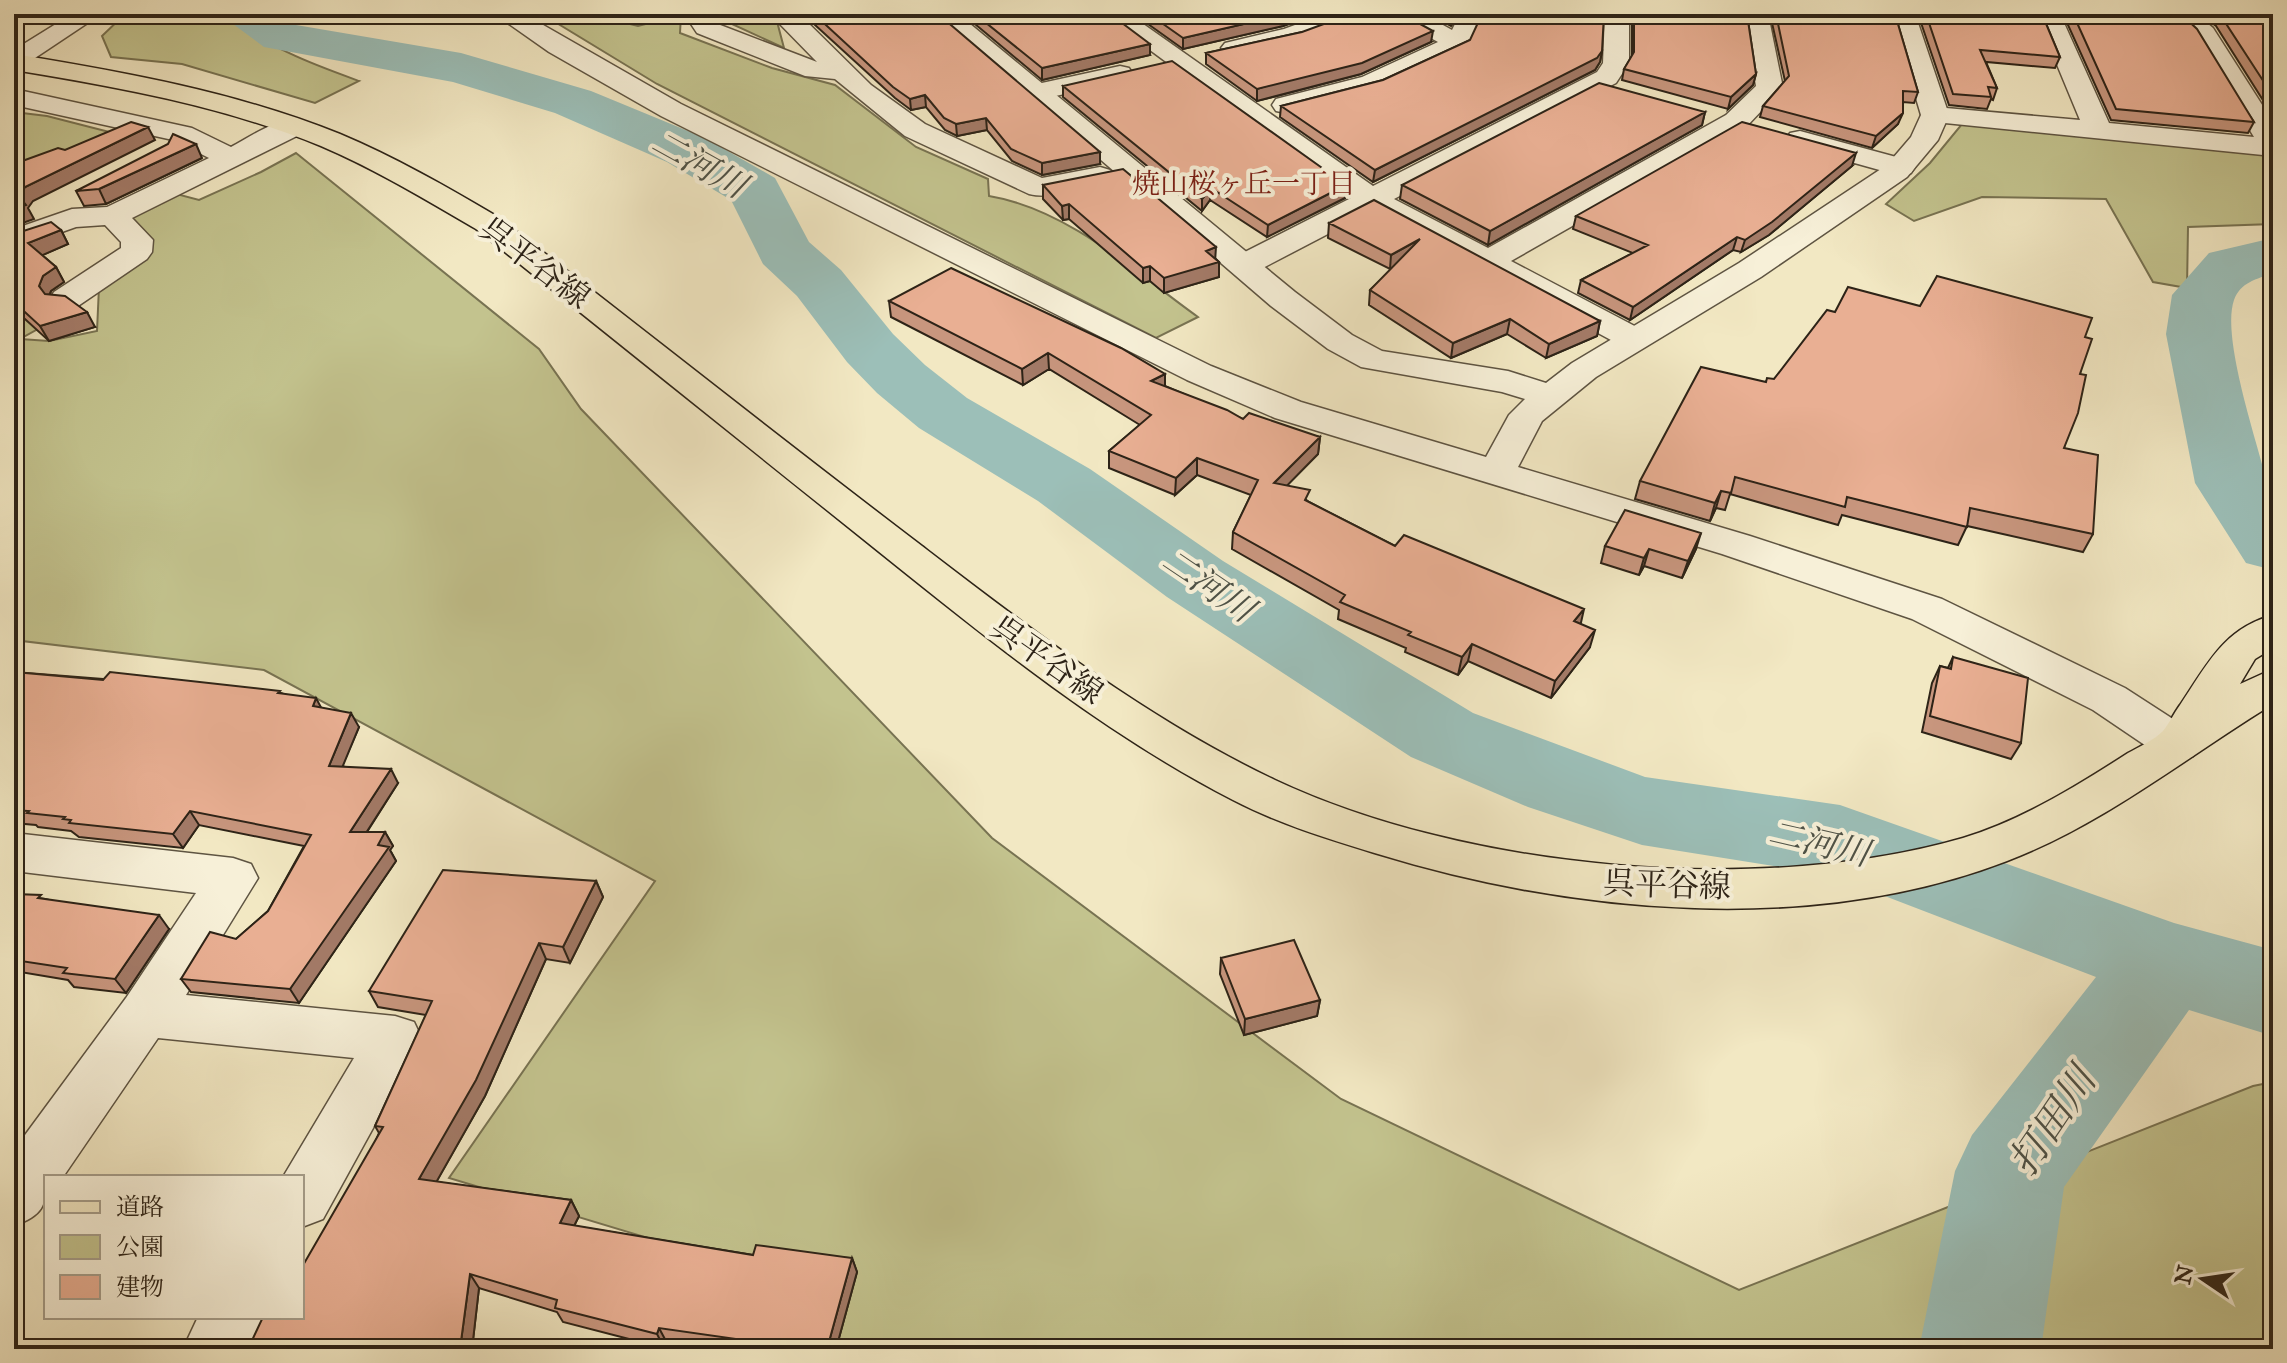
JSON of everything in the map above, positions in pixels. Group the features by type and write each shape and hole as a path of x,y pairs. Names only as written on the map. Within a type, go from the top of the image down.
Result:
{"main road":[{"name":"呉平谷線","path":"14,61 105,76 209,101 293,127 397,170 487,223 999,627 1139,723 1246,787 1324,818 1430,852 1482,866 1548,877 1667,890 1793,887 1901,872 1987,849 2059,819 2269,686"},
{"name":"呉平谷線","path":"2177,744 2257,639"}],"street":[{"path":"14,61 89,14"},
{"path":"507,14 558,47 671,110 1199,373 1288,410 1736,545 1927,609 2109,699 2177,744"},
{"path":"641,14 655,14"},
{"path":"701,14 699,18 706,28 814,70 842,72"},
{"path":"787,14 787,19 862,91 915,130 1039,188 1129,170"},
{"path":"943,14 1340,342 1373,360 1508,382 1552,396"},
{"path":"1113,14 1372,199 1634,339"},
{"path":"1037,92 1291,35 1348,14"},
{"path":"1405,14 1458,43"},
{"path":"1252,113 1371,83 1458,43 1472,14"},
{"path":"1488,261 1736,121 1770,88 1756,14"},
{"path":"1496,473 1527,415 1584,370 1750,270 1901,167 1924,140 1935,115 1903,14"},
{"path":"2048,14 2099,132"},
{"path":"2181,14 2204,33 2273,146"},
{"path":"1244,265 1607,77 1616,63 1608,17"},
{"path":"14,91 57,69"},
{"path":"1593,84 1621,92"},
{"path":"14,97 182,134 230,157"},
{"path":"1693,110 1901,167"},
{"path":"1935,115 2273,146"},
{"path":"44,212 72,218 113,216 293,127"},
{"path":"14,240 44,212 84,190"},
{"path":"66,299 136,252 137,240 113,216"},
{"path":"14,852 233,878 145,1014 14,1198"},
{"path":"145,1014 395,1039 304,1196"},
{"path":"215,1349 232,1319"}],"green space":[{"path":"125,14 230,14 275,46 359,81 315,103 182,64 111,57 102,36"},
{"path":"542,14 590,14 638,26 681,15 680,33 772,68 835,85 916,147 988,179 989,196 1018,203 1073,228 1100,244 1198,317 1156,338 657,84"},
{"path":"722,14 775,14 784,48 719,18"},
{"path":"14,112 47,116 125,136 14,165"},
{"path":"1962,124 2273,153 2273,224 2188,227 2187,288 2153,282 2106,199 1982,197 1914,221 1886,204 1930,163"},
{"path":"296,153 539,349 581,409 992,838 1341,1099 1739,1290 2253,1086 2273,1082 2273,1349 795,1349 817,1289 449,1178 655,881 264,670 14,640 14,320 60,303 65,314 20,339 49,341 97,331 99,287 150,252 147,234 127,212 169,192 199,200"}],"building":[{"path":"814,14 938,14 1100,152 1042,163 1011,149 986,118 956,124 944,118 925,95 910,99 893,87"},
{"path":"975,14 1110,14 1150,44 1042,68"},
{"path":"1149,14 1287,14 1183,38"},
{"path":"1351,14 1402,14 1433,31 1362,63 1257,89 1206,53 1302,32"},
{"path":"1482,14 1604,14 1602,51 1597,58 1375,170 1281,106 1383,80 1470,40"},
{"path":"1634,14 1747,14 1756,74 1731,97 1624,69 1634,52"},
{"path":"1776,14 1895,14 1918,92 1903,91 1903,113 1876,136 1763,106 1789,76"},
{"path":"1926,14 2042,14 2060,57 1980,50 1997,88 1988,87 1991,97 1953,94"},
{"path":"2073,14 2181,14 2197,29 2254,122 2116,109"},
{"path":"2219,14 2273,14 2273,96 2221,16"},
{"path":"1172,61 1346,185 1268,225 1211,188 1202,199 1063,86"},
{"path":"1599,83 1705,112 1490,231 1402,185"},
{"path":"131,122 148,127 25,187 19,196 26,205 14,209 14,164 58,148 65,150"},
{"path":"1742,122 1856,153 1772,222 1745,240 1737,237 1633,307 1581,280 1648,245 1576,216"},
{"path":"173,134 196,144 99,189 76,191 168,144"},
{"path":"1123,169 1216,247 1206,251 1219,262 1164,278 1150,266 1143,268 1069,204 1062,206 1043,185"},
{"path":"1374,200 1600,321 1549,344 1510,319 1453,343 1370,290 1420,239 1391,255 1329,223"},
{"path":"51,222 61,230 28,243 56,267 43,276 39,286 45,294 65,296 87,312 40,326 14,302 14,234"},
{"path":"951,268 1121,348 1165,374 1151,381 1243,419 1249,413 1320,437 1274,483 1310,490 1305,500 1395,546 1404,535 1584,609 1574,621 1595,630 1555,681 1472,644 1462,657 1340,602 1345,595 1233,532 1258,480 1197,458 1176,478 1109,451 1151,415 1048,353 1022,369 889,301"},
{"path":"1937,276 2092,318 2085,337 2092,339 2080,374 2086,375 2078,413 2064,448 2098,455 2093,534 1970,508 1967,527 1847,497 1845,507 1735,477 1731,493 1721,491 1715,503 1640,481 1701,367 1766,382 1767,378 1774,379 1827,310 1835,312 1848,287 1920,306"},
{"path":"1625,510 1701,533 1688,561 1649,549 1644,558 1605,546"},
{"path":"1953,657 2028,678 2021,743 1930,716 1940,666 1951,669"},
{"path":"14,672 103,680 110,672 280,691 278,693 316,698 313,706 351,713 329,766 391,769 350,832 385,832 378,845 389,847 290,989 181,979 210,932 236,939 268,911 311,835 190,811 173,834 69,823 71,820 63,819 65,817 14,810"},
{"path":"443,870 596,881 563,947 539,943 476,1080 419,1179 571,1200 560,1223 753,1255 756,1245 852,1258 827,1349 806,1349 659,1328 657,1334 555,1308 557,1300 470,1274 460,1349 248,1349 262,1319 304,1319 304,1264 383,1127 375,1126 432,1001 369,991"},
{"path":"14,894 41,895 38,898 159,915 115,979 63,973 67,968 14,960"},
{"path":"1294,940 1320,1000 1245,1019 1221,958"}],"waterway":[{"name":"二河川","path":"250,14 281,37 461,68 573,102 686,150 755,190 784,251 819,283 870,348 901,379 943,413 1064,485 1195,579 1442,735 1560,783 1642,811 1840,841 2167,962"},
{"name":"二河川","path":"2273,256 2230,266 2203,295 2198,334 2231,483 2273,546"},
{"name":"打田川","path":"1980,1349 2011,1171 2167,962"},
{"name":"二河川","path":"2167,962 2273,993"}],"district":[{"name":"焼山桜ヶ丘一丁目","path":"1244,183"}]}
